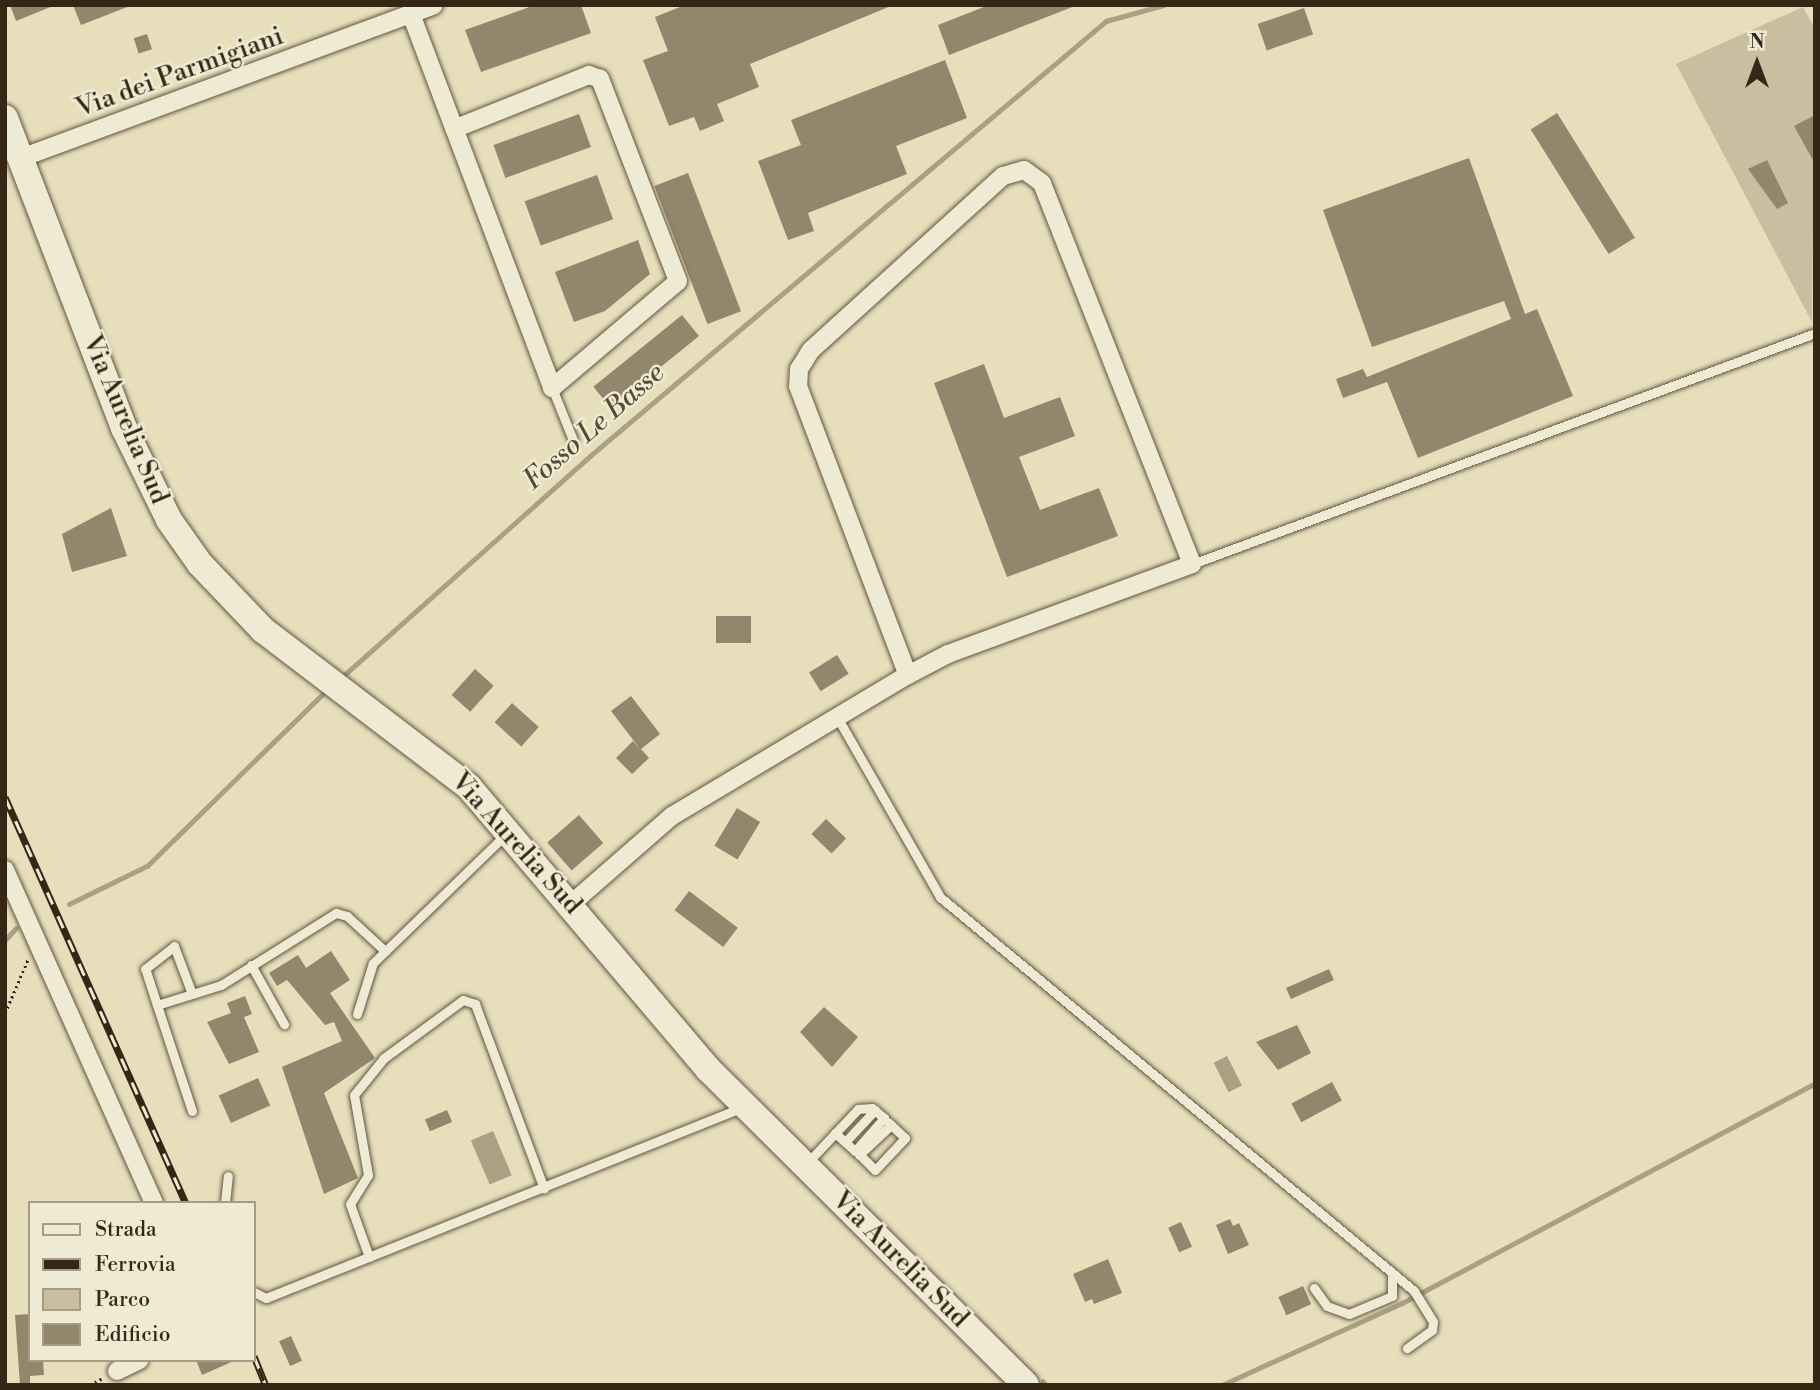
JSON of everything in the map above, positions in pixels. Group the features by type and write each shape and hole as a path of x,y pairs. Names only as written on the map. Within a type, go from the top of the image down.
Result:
{"main road":[{"name":"Via Aurelia Sud","path":"5,118 124,428 169,520 229,598 301,660 369,706 443,762 510,831 745,1107 1026,1385"}],"street":[{"name":"Via dei Parmigiani","path":"21,158 434,5"},
{"path":"411,14 454,129 552,388 678,281 600,79 589,75 454,129"},
{"path":"571,904 672,816 908,675 948,654 1192,564 1042,183 1024,170 1009,172 811,350 799,369 798,386 908,675"},
{"path":"5,870 153,1201"},
{"path":"117,1371 135,1362"}],"lane":[{"path":"1192,564 1815,333"},
{"path":"552,388 573,440"},
{"path":"837,717 940,898 1413,1291 1431,1313 1432,1330 1407,1348"},
{"path":"357,1014 373,963 510,831"},
{"path":"157,1006 220,985 337,913 347,916 385,951"},
{"path":"192,994 174,946 145,969 192,1111"},
{"path":"251,965 284,1024"},
{"path":"369,1257 350,1204 368,1175 354,1095 384,1058 463,1000 475,1004 544,1189"},
{"path":"256,1293 267,1298 745,1107"},
{"path":"804,1166 835,1133 858,1109 874,1110 905,1138 874,1170 835,1133"},
{"path":"845,1142 874,1110"},
{"path":"858,1154 887,1122"},
{"path":"225,1201 228,1176"},
{"path":"1314,1289 1327,1306 1349,1314 1392,1296 1392,1276"}],"path":[{"path":"5,1013 23,964 39,945"}],"green space":[{"path":"1803,7 1815,29 1812,322 1676,64"}],"shaded area":[{"path":"1227,1056 1242,1085 1229,1092 1214,1063"},
{"path":"493,1131 512,1175 490,1185 471,1140"}],"building":[{"path":"10,5 53,5 53,6 16,21"},
{"path":"73,5 130,5 130,6 81,25"},
{"path":"535,5 581,5 591,33 481,72 465,30"},
{"path":"685,5 891,6 750,64 759,87 717,104 724,121 700,131 694,117 669,126 643,60 668,51 655,17"},
{"path":"989,5 1075,6 949,55 938,25"},
{"path":"1304,8 1313,34 1267,50 1258,24"},
{"path":"147,34 152,49 139,54 134,38"},
{"path":"945,60 967,118 896,146 907,174 808,213 814,231 788,240 758,161 801,145 791,120"},
{"path":"1557,113 1635,238 1609,254 1531,129"},
{"path":"579,114 591,147 505,178 493,145"},
{"path":"1815,115 1815,164 1794,126"},
{"path":"1469,158 1525,314 1537,309 1573,396 1418,458 1387,382 1343,398 1336,379 1363,369 1367,377 1511,319 1504,301 1372,347 1323,210"},
{"path":"1767,160 1788,203 1777,209 1748,169"},
{"path":"688,173 741,311 707,324 654,186"},
{"path":"597,175 613,219 541,246 525,201"},
{"path":"638,240 650,274 605,311 574,322 555,272"},
{"path":"682,315 699,336 610,408 593,387"},
{"path":"984,364 1004,418 1060,397 1075,436 1019,457 1040,510 1099,488 1118,536 1007,577 934,383"},
{"path":"111,508 127,556 72,572 62,534"},
{"path":"716,616 751,616 751,643 716,643"},
{"path":"837,655 849,674 821,691 809,672"},
{"path":"475,669 494,686 470,712 452,695"},
{"path":"631,696 660,734 641,749 649,758 632,774 616,758 633,741 640,749 611,711"},
{"path":"512,703 539,727 521,746 495,722"},
{"path":"737,808 760,822 737,860 714,846"},
{"path":"579,815 603,843 572,870 547,843"},
{"path":"826,819 846,838 832,854 811,834"},
{"path":"689,891 738,928 723,947 675,910"},
{"path":"331,951 350,980 330,993 375,1058 324,1093 358,1178 324,1194 282,1067 342,1041 334,1022 325,1025 287,980 277,986 269,973 298,955 306,968"},
{"path":"1329,969 1334,980 1291,999 1286,988"},
{"path":"245,996 252,1014 244,1017 259,1052 229,1064 207,1022 231,1013 227,1003"},
{"path":"824,1007 858,1037 832,1067 800,1032"},
{"path":"1297,1025 1311,1053 1278,1070 1256,1042"},
{"path":"258,1078 270,1105 231,1123 219,1095"},
{"path":"1332,1082 1342,1101 1301,1122 1291,1104"},
{"path":"447,1110 452,1122 430,1131 425,1119"},
{"path":"1230,1219 1233,1226 1239,1223 1249,1245 1228,1254 1216,1225"},
{"path":"1181,1222 1192,1247 1179,1252 1168,1228"},
{"path":"1108,1259 1122,1293 1094,1304 1092,1299 1085,1302 1073,1274"},
{"path":"1303,1286 1311,1304 1286,1315 1278,1297"},
{"path":"28,1314 28,1362 43,1362 44,1375 30,1376 30,1385 20,1385 15,1315"},
{"path":"291,1336 302,1361 290,1366 279,1341"},
{"path":"197,1362 231,1362 202,1375"}],"waterway":[{"name":"Fosso Le Basse","path":"341,678 590,456 1106,21 1164,5"},
{"name":"Fosso Le Basse","path":"69,904 147,866 326,691"},
{"name":"Fosso Le Basse","path":"5,940 16,928"},
{"path":"1222,1385 1402,1303 1815,1083"},
{"path":"1043,1381 1046,1385"}],"railway":[{"path":"5,797 185,1201"},
{"path":"256,1361 266,1385"}]}
